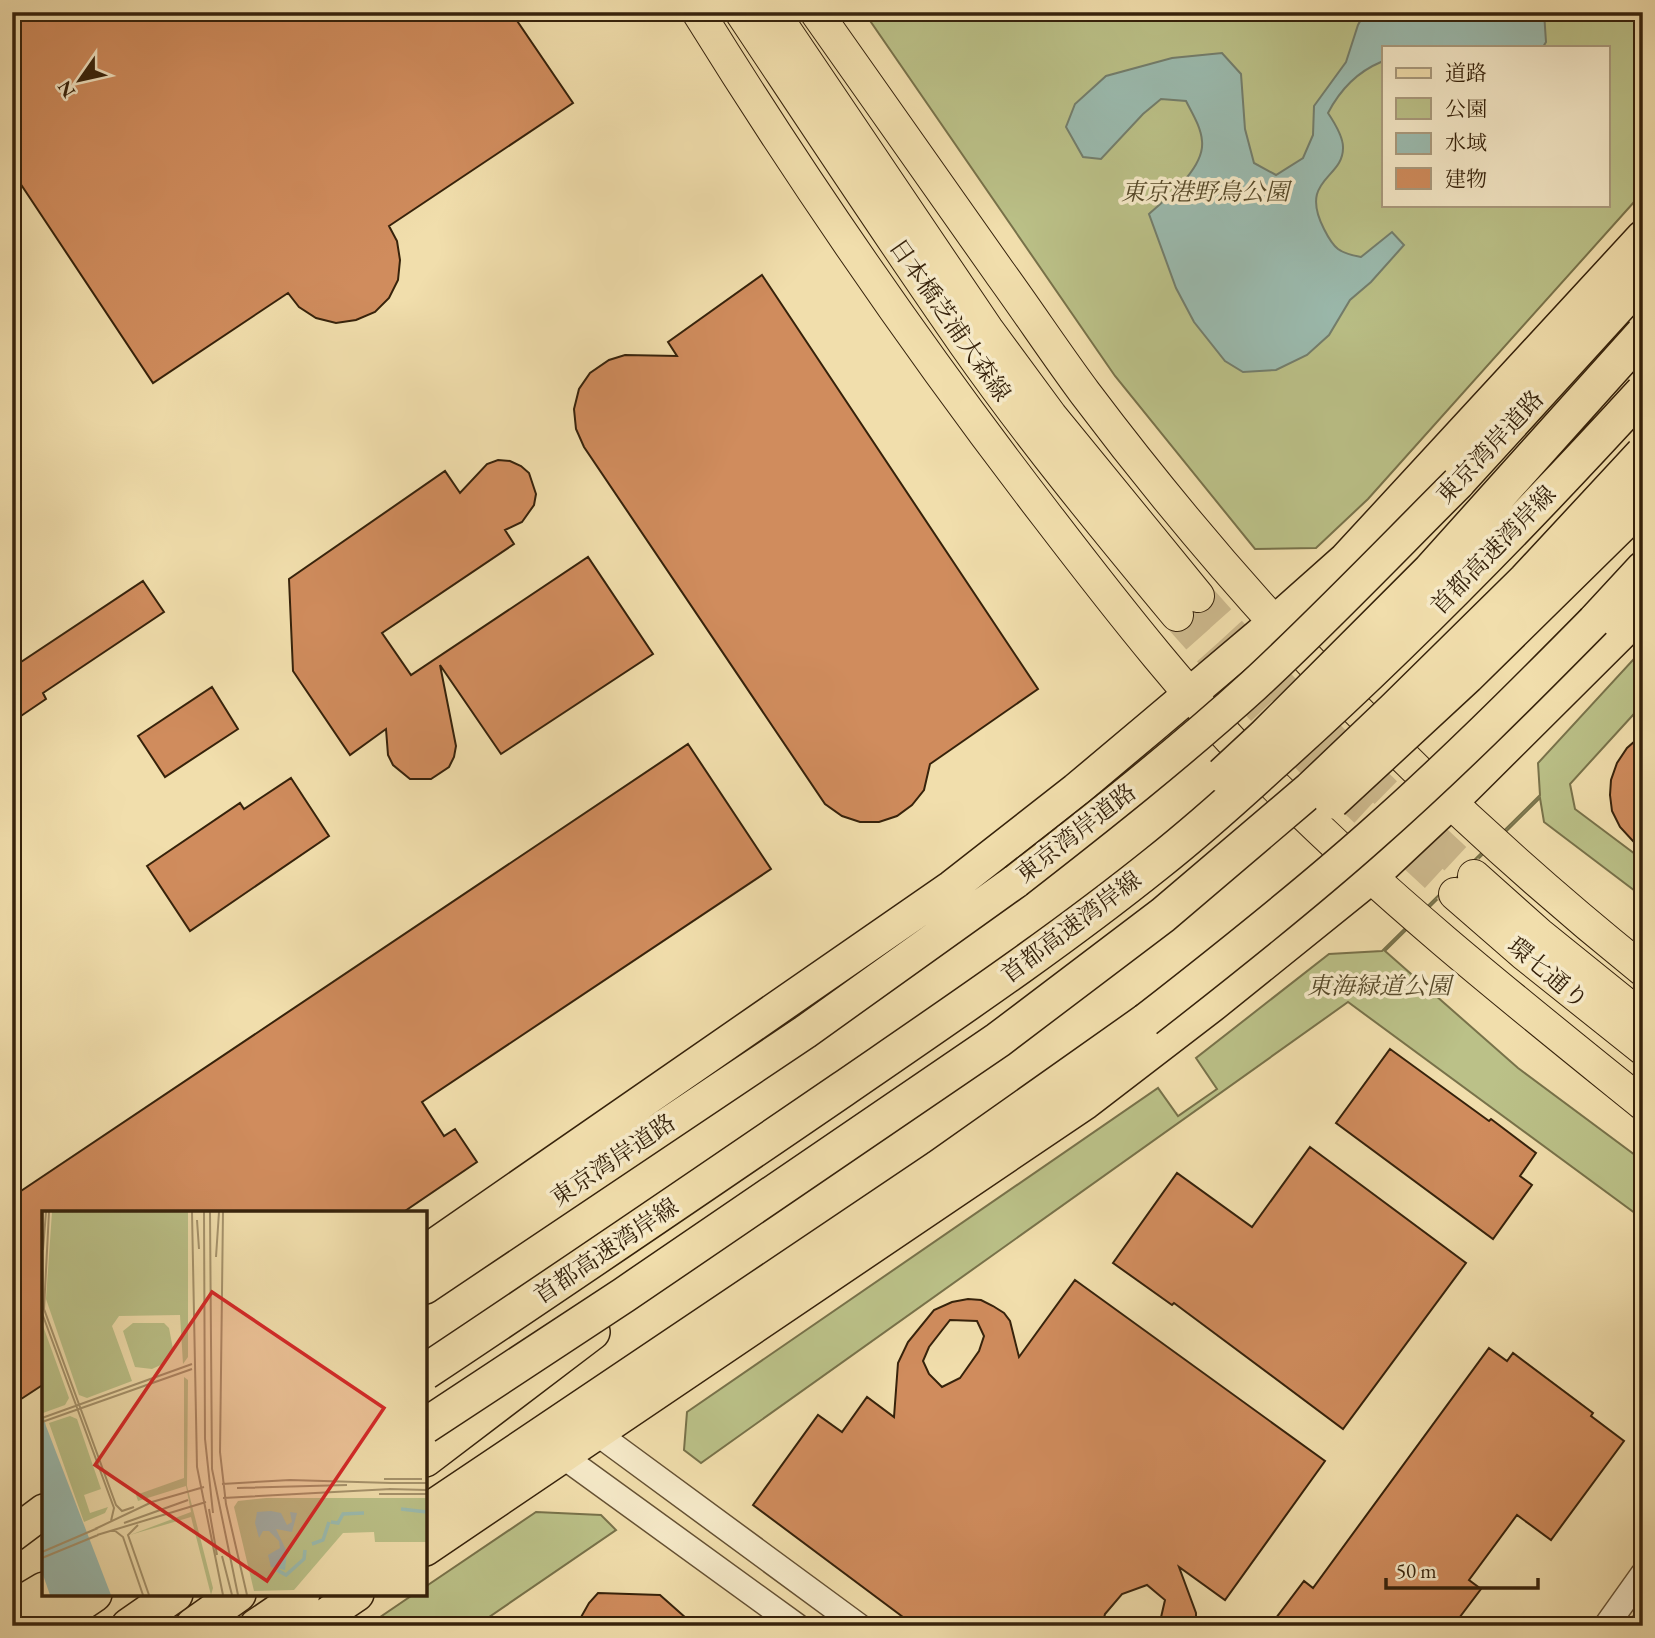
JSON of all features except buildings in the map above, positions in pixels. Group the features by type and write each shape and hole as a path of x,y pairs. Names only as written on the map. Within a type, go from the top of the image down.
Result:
{"highway":[{"path":"427,1251 952,887 1076,790 1346,559 1643,237"},
{"name":"東京湾岸道路","path":"427,1286 805,1032 1016,880 1164,762 1253,685 1332,610 1458,483 1643,280"},
{"path":"970,1002 1245,755 1331,671 1431,570 1643,334"},
{"name":"首都高速湾岸線","path":"427,1371 970,1002 1081,923 1150,869 1310,730 1447,599 1643,392"},
{"name":"首都高速湾岸線","path":"427,1425 624,1295 998,1040 1163,915 1311,789 1395,709 1526,580 1643,454"},
{"path":"998,1040 1180,922 1316,815 1467,676 1643,503"},
{"path":"427,1511 938,1167 1146,1020 1289,906 1441,772 1594,621 1643,568"},
{"path":"427,1548 1086,1102 1211,1006 1371,877 1452,801 1643,611"},
{"path":"427,1350 567,1263 611,1248"},
{"path":"427,1457 588,1336 624,1295"},
{"path":"12,1535 42,1512"},
{"path":"12,1555 42,1539"},
{"path":"12,1609 42,1591"},
{"path":"47,1626 91,1596"},
{"path":"129,1626 172,1596"},
{"path":"193,1626 235,1596"},
{"path":"256,1626 300,1596"},
{"path":"310,1626 354,1596"}],"main road":[{"path":"687,12 746,89"},
{"path":"698,12 746,89 887,297 990,442 1090,573 1191,694 1276,788 1371,877 1495,985 1643,1104"},
{"name":"日本橋芝浦大森線","path":"741,12 964,343 1091,511 1187,605 995,340 772,12"},
{"path":"818,14 1085,393 1177,509 1274,623 1360,714 1494,842 1581,920 1643,970"},
{"name":"環七通り","path":"1643,1018 1539,934 1465,885 1534,963 1643,1049"}],"street":[{"path":"1581,920 1643,953"},
{"path":"598,1434 859,1626"},
{"path":"564,1457 797,1626"},
{"path":"1606,1626 1643,1574"}],"green space":[{"name":"東京港野鳥公園","path":"864,12 1643,12 1643,192 1368,499 1316,548 1255,549 1115,376"},
{"name":"東海緑道公園","path":"1643,649 1643,704 1570,784 1575,809 1643,860 1643,897 1544,822 1540,798 1385,951 1518,1068 1643,1161 1643,1219 1348,1002 701,1463 684,1450 687,1412 1158,1088 1178,1116 1217,1089 1196,1058 1329,954 1382,951 1540,795 1538,763"},
{"path":"536,1512 601,1515 616,1530 476,1626 367,1626 411,1596 427,1596 427,1586"}],"water":[{"path":"1365,12 1544,12 1546,42 1544,46 1382,46 1382,63 1357,76 1344,89 1328,113 1342,138 1343,147 1337,166 1319,189 1316,199 1317,212 1331,241 1347,254 1361,257 1392,232 1404,245 1371,282 1350,300 1329,335 1307,355 1276,370 1243,372 1225,361 1194,322 1176,288 1149,214 1183,182 1198,162 1202,141 1196,120 1186,101 1161,99 1143,114 1101,159 1083,157 1066,127 1075,104 1106,76 1172,58 1222,53 1241,74 1245,129 1254,163 1276,175 1303,158 1313,135 1314,106 1346,62"}],"tunnel":[{"path":"1198,596 1332,739 1474,876"},
{"path":"1177,615 1310,760 1455,894"}]}
